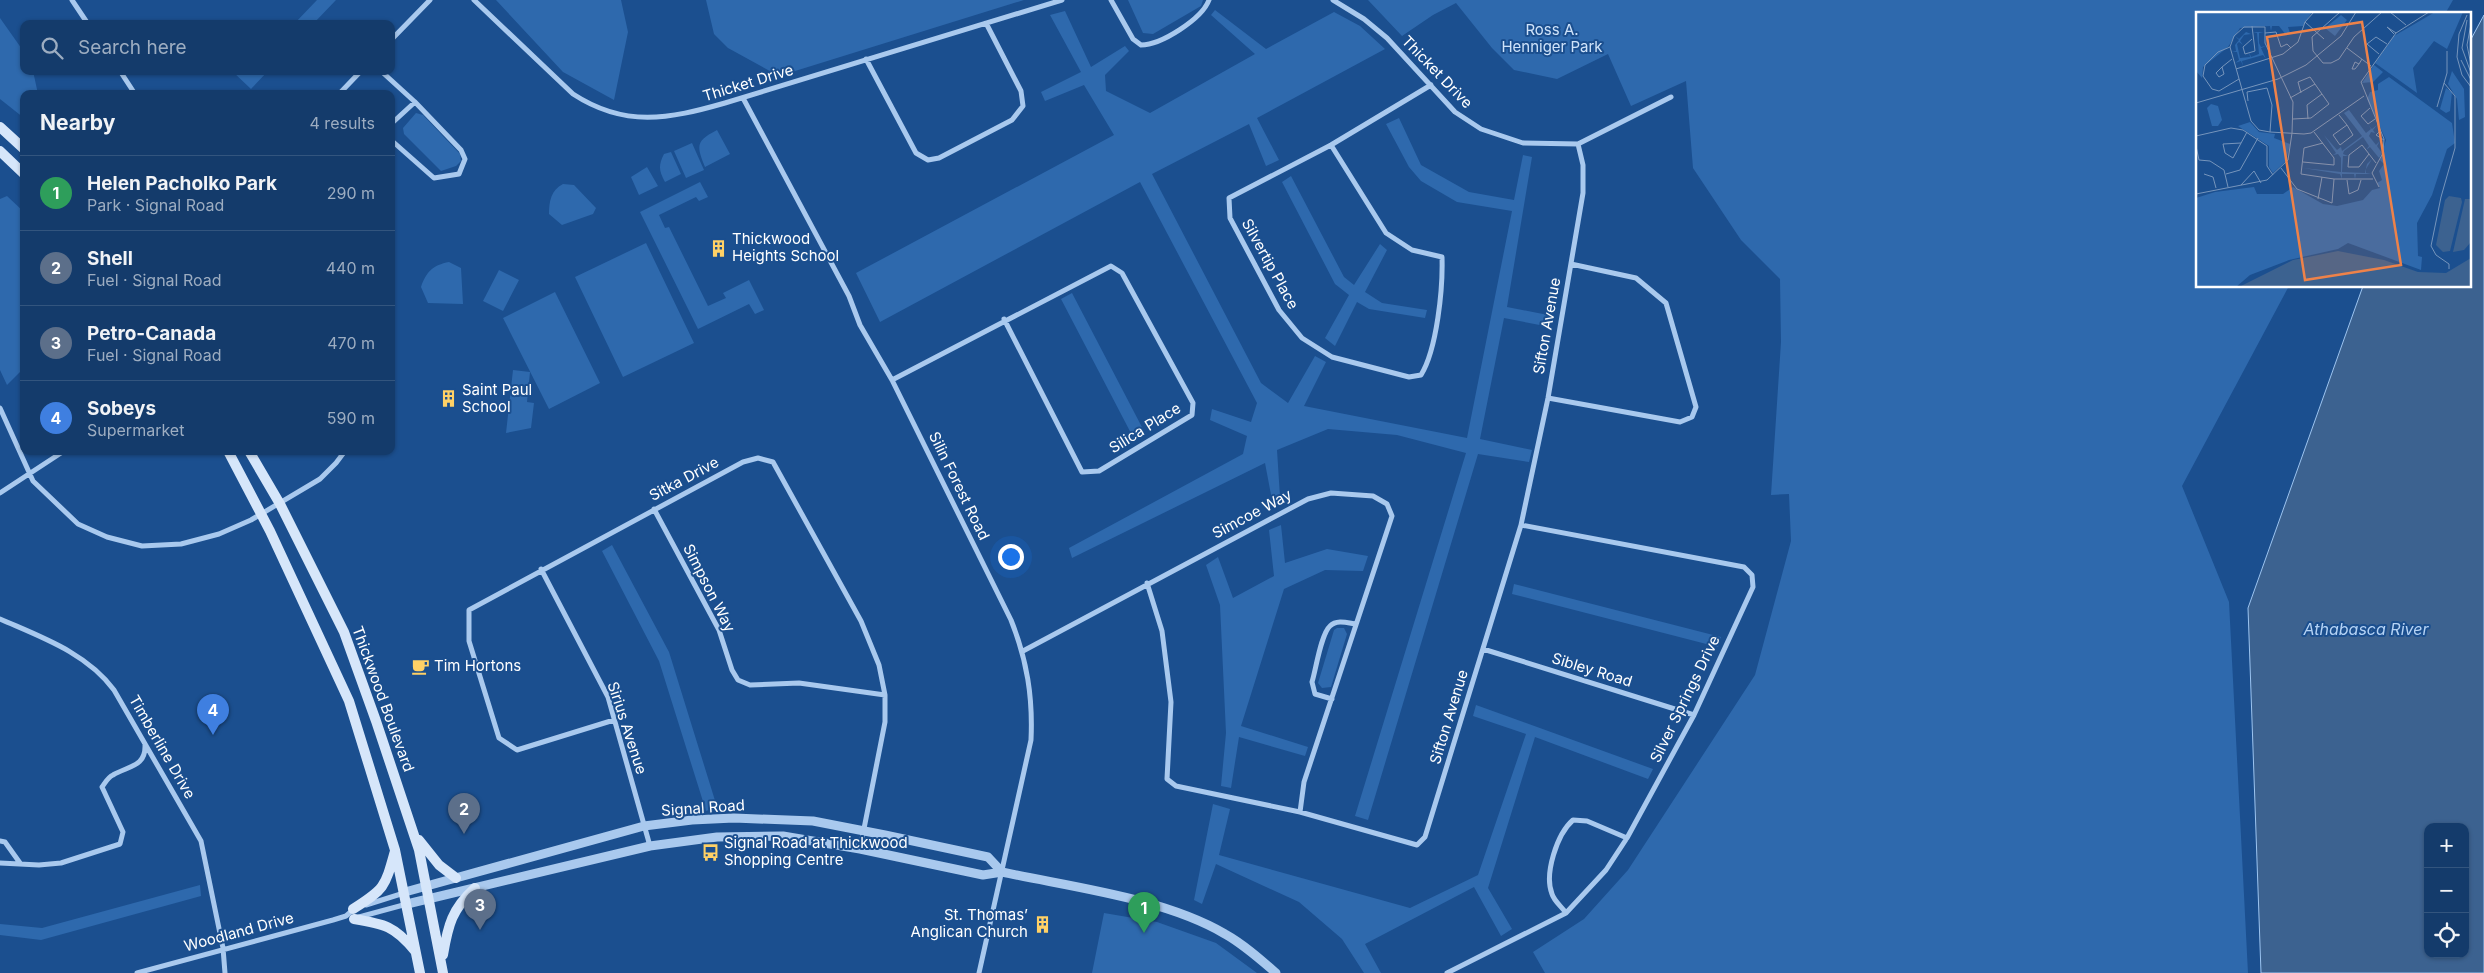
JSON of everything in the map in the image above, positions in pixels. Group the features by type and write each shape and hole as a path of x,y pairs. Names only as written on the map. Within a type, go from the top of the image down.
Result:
{"main road":[{"path":"0,127 20,145"},
{"path":"0,150 20,170"},
{"path":"230,455 261,514 349,701 395,850 420,973"},
{"name":"Thickwood Boulevard","path":"251,455 280,504 344,632 411,827 430,898 442,968"},
{"path":"411,827 426,852 456,878"},
{"path":"351,914 382,889 388,878 395,850"},
{"path":"442,968 448,926 459,903 475,888"},
{"path":"351,914 392,927 404,936 416,951"}],"street":[{"path":"72,0 85,20"},
{"path":"395,36 430,0"},
{"name":"Thicket Drive","path":"474,0 564,87 600,109 636,118 671,117 742,98 1062,0"},
{"path":"1111,0 1133,38 1141,45 1153,44 1198,18 1209,0"},
{"name":"Thicket Drive","path":"1333,0 1376,28 1431,84 1455,112 1481,129 1523,143 1578,144 1671,97"},
{"path":"866,59 913,150 924,159 940,158 1012,120 1023,106 1021,91 986,23"},
{"path":"123,75 132,90"},
{"path":"343,90 357,75"},
{"path":"385,75 415,102 461,150 465,159 459,174 434,178 395,144"},
{"name":"Silvertip Place","path":"1331,145 1386,233 1412,250 1442,257 1443,284 1428,363 1421,375 1409,377 1332,357 1302,338 1279,310 1230,218 1229,198 1331,145 1431,84"},
{"name":"Silin Forest Road","path":"742,98 848,296 860,325 892,380 1011,620 1023,651 1032,701 1030,740 979,973"},
{"path":"395,120 415,102"},
{"name":"Sifton Avenue","path":"1147,583 1162,631 1171,702 1167,779 1176,786 1300,812 1417,845 1425,837 1521,524 1548,398 1583,193 1583,165 1578,144"},
{"path":"1548,398 1680,422 1692,417 1696,407 1666,303 1636,278 1571,264"},
{"name":"Silica Place","path":"892,380 1004,319 1111,266 1122,273 1194,403 1192,416 1099,472 1082,472 1004,319"},
{"path":"0,408 20,454"},
{"path":"21,455 33,481 78,524 107,537 142,546 181,544 219,534 280,504 320,479 336,464 342,455"},
{"path":"0,493 58,455"},
{"name":"Sitka Drive","path":"614,720 517,750 499,738 469,641 469,610 743,462 758,458 773,462 869,636 879,665 885,695 884,738 860,849"},
{"name":"Simcoe Way","path":"1023,651 1147,583 1308,499 1331,493 1373,496 1387,504 1392,516 1304,782 1300,812"},
{"name":"Simpson Way","path":"654,509 719,630 732,670 738,680 750,685 799,683 885,695"},
{"name":"Silver Springs Drive","path":"1447,973 1566,913 1606,870 1627,838 1694,715 1753,587 1752,575 1744,567 1521,524"},
{"name":"Sirius Avenue","path":"542,569 608,697 650,846"},
{"name":"Timberline Drive","path":"0,619 64,648 104,675 145,742 201,841 223,948 225,973"},
{"path":"1332,699 1315,694 1312,682 1326,632 1331,625 1340,622 1356,624"},
{"name":"Sibley Road","path":"1483,649 1694,715"},
{"path":"0,863 39,865 61,863 120,844 123,832 102,787 111,775 139,764 146,755 145,742"},
{"name":"Signal Road","path":"405,892 644,826 692,820 775,819 813,821 988,857 1002,872"},
{"path":"1566,913 1552,895 1548,875 1564,828 1573,820 1587,820 1627,838"},
{"name":"Signal Road","path":"407,904 650,846 717,837 783,836 860,849 984,875 1002,872 1142,902 1184,915 1225,934 1243,945 1276,973"},
{"path":"0,841 5,842 20,863"},
{"name":"Woodland Drive","path":"351,914 405,892"},
{"name":"Woodland Drive","path":"137,973 351,914 407,904"}],"green space":[{"path":"317,0 336,0 317,20 298,20"},
{"path":"496,0 621,0 628,32 614,100 563,72"},
{"path":"706,0 1024,0 779,76 728,48 714,34"},
{"path":"1128,0 1203,0 1201,6 1153,34 1143,33"},
{"name":"Ross A. Henniger Park","path":"1368,0 2453,0 2446,12 2196,12 2196,288 2288,288 2182,486 2229,602 2248,973 1545,973 1533,952 1584,919 1628,870 1755,675 1791,541 1789,494 1771,495 1781,342 1780,279 1741,240 1693,168 1686,81 1631,106 1608,54 1557,79 1514,70 1492,48 1456,3 1433,15 1402,36"},
{"path":"1215,10 1266,49 1334,12 1360,26 1385,49 1257,118 1279,160 1266,166 1249,124 1152,174 1261,383 1288,403 1315,356 1326,362 1304,406 1467,438 1512,211 1457,202 1421,181 1409,167 1386,124 1399,118 1421,165 1469,192 1514,200 1523,155 1532,157 1507,307 1553,316 1550,327 1504,318 1480,439 1532,450 1529,462 1478,454 1368,820 1355,816 1466,453 1397,435 1328,429 1277,450 1280,497 1272,500 1265,463 1072,558 1069,548 1243,454 1247,436 1210,420 1212,409 1251,422 1257,403 1140,182 880,322 856,273 1114,135 1084,85 1045,101 1041,92 1081,72 1050,15 1065,11 1091,67 1125,46 1129,51 1105,75 1106,91 1150,113 1255,54 1211,15"},
{"path":"0,18 20,46 20,75 34,75 37,90 20,90 20,115 0,99"},
{"path":"236,75 264,75 251,89"},
{"path":"416,113 423,115 460,154 461,161 456,166 441,171 404,134 403,128"},
{"path":"717,130 730,154 705,167 699,149 700,144 705,137"},
{"path":"692,143 704,170 686,178 674,151"},
{"path":"671,152 681,174 665,182 660,171 660,165 664,154"},
{"path":"647,167 658,186 639,195 631,177"},
{"path":"1291,176 1344,277 1354,285 1380,244 1387,250 1365,292 1382,303 1427,310 1425,318 1369,309 1357,302 1335,346 1325,338 1349,295 1335,284 1282,182"},
{"path":"700,182 708,197 699,201 696,197 659,215 665,228 669,227 708,306 726,298 723,293 749,280 764,310 755,314 749,304 698,329 640,212"},
{"path":"563,184 574,185 596,208 593,214 562,225 549,214 552,196 556,189"},
{"path":"7,196 20,208 20,372 7,385 0,370 0,199"},
{"path":"646,243 694,343 623,377 575,277"},
{"path":"449,262 461,268 463,304 428,303 421,287 425,277 434,267"},
{"path":"499,270 519,280 503,311 483,301"},
{"path":"555,292 600,383 549,409 503,318"},
{"path":"1072,293 1145,433 1134,439 1061,299"},
{"path":"513,370 530,372 527,402 534,403 531,428 506,433"},
{"path":"1281,525 1285,563 1327,549 1368,556 1363,571 1325,570 1284,589 1241,726 1308,747 1305,756 1239,737 1231,788 1221,786 1226,733 1220,605 1206,565 1218,557 1233,598 1274,576 1269,530"},
{"path":"612,545 669,652 717,807 706,811 659,661 602,551"},
{"path":"1514,584 1721,637 1718,647 1512,594"},
{"path":"1344,628 1347,634 1331,687 1322,688 1318,683 1334,630"},
{"path":"1476,705 1653,769 1648,779 1535,737 1488,888 1512,929 1501,936 1474,887 1365,944 1381,973 1364,973 1342,939 1299,902 1216,864 1202,904 1194,900 1213,804 1230,809 1219,855 1410,908 1478,875 1526,734 1473,716"},
{"path":"200,885 201,896 41,940 0,935 0,924 42,928"},
{"path":"1104,913 1157,922 1216,943 1257,973 1092,973"}],"water":[{"name":"Athabasca River","path":"2484,15 2484,973 2261,973 2248,608 2362,288 2472,288 2472,37"}],"place":[{"name":"Thickwood Heights School","path":"718,248"},
{"name":"Saint Paul School","path":"448,399"},
{"name":"Tim Hortons","path":"420,666"},
{"name":"Sobeys","path":"213,735"},
{"name":"Shell","path":"464,834"},
{"name":"Signal Road at Thickwood Shopping Centre","path":"710,852"},
{"name":"St. Thomas’ Anglican Church","path":"1042,924"},
{"name":"Petro-Canada","path":"480,930"},
{"name":"Helen Pacholko Park","path":"1144,933"}]}
